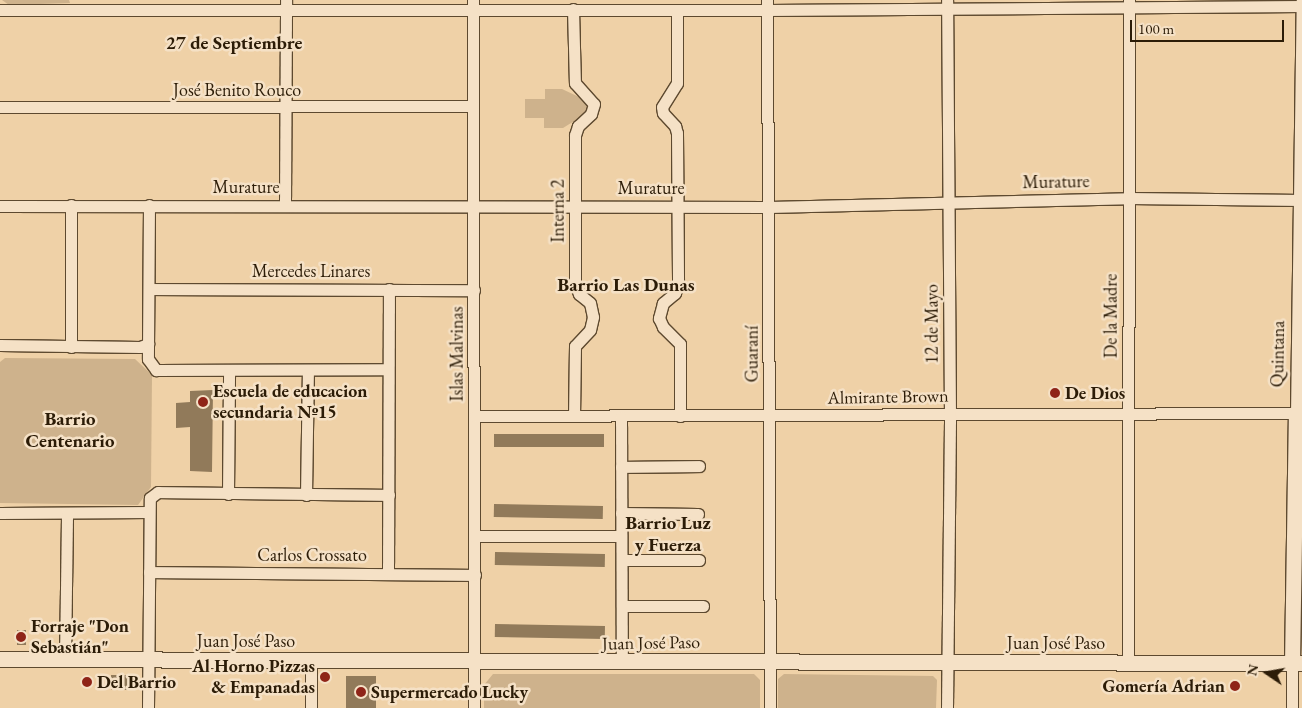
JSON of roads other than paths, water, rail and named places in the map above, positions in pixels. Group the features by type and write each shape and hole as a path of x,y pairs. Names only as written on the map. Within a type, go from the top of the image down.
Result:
{"main road":[{"name":"Quintana","path":"1297,664 1299,413"},
{"name":"Juan José Paso","path":"0,659 622,663 1128,661 1297,664"}],"street":[{"name":"Quintana","path":"1299,413 1302,0"},
{"path":"0,10 286,4 473,5 574,9 677,10 767,5 1129,4 1302,6"},
{"path":"285,204 286,4"},
{"name":"12 de Mayo","path":"946,708 950,415 947,4"},
{"name":"De la Madre","path":"1128,661 1129,4"},
{"name":"Islas Malvinas","path":"473,5 474,708"},
{"name":"Guaraní","path":"767,5 770,207 770,708"},
{"name":"Interna 2","path":"574,9 575,83 594,104 591,114 576,130 576,284 579,294 590,304 593,317 590,330 575,346 574,416"},
{"path":"677,10 678,83 662,107 663,113 676,129 678,285 675,294 663,303 659,318 663,327 680,344 680,416"},
{"name":"José Benito Rouco","path":"0,107 473,106"},
{"name":"Murature","path":"0,206 285,204 770,207 949,201 1129,198 1300,200"},
{"path":"71,205 71,347"},
{"path":"149,205 148,359 158,371 388,369"},
{"name":"Mercedes Linares","path":"149,289 474,290"},
{"path":"388,289 388,573"},
{"path":"0,346 140,348 148,344"},
{"path":"228,494 229,370"},
{"path":"306,495 308,370"},
{"name":"Almirante Brown","path":"475,416 769,417 1128,412 1299,413"},
{"path":"621,417 622,663"},
{"path":"621,467 699,466"},
{"path":"148,708 150,498 158,492 389,495"},
{"path":"0,512 149,512"},
{"path":"65,660 67,513"},
{"path":"622,513 698,514"},
{"path":"474,536 621,536"},
{"path":"622,560 699,560"},
{"name":"Carlos Crossato","path":"149,572 475,575"},
{"path":"622,606 703,606"},
{"path":"311,660 311,708"},
{"name":"Quintana","path":"1292,708 1297,664"}],"place":[{"name":"De Dios","path":"1055,393"},
{"name":"Escuela de educacion secundaria Nº15","path":"203,402"},
{"name":"Forraje \"Don Sebastián\"","path":"21,637"},
{"name":"Al Horno Pizzas & Empanadas","path":"325,677"},
{"name":"Del Barrio","path":"87,682"},
{"name":"Gomería Adrian","path":"1235,686"},
{"name":"Supermercado Lucky","path":"361,692"}],"district":[{"name":"27 de Septiembre","path":"234,43"},
{"name":"Barrio Las Dunas","path":"626,285"},
{"name":"Barrio Centenario","path":"70,430"},
{"name":"Barrio Luz y Fuerza","path":"668,534"}]}
